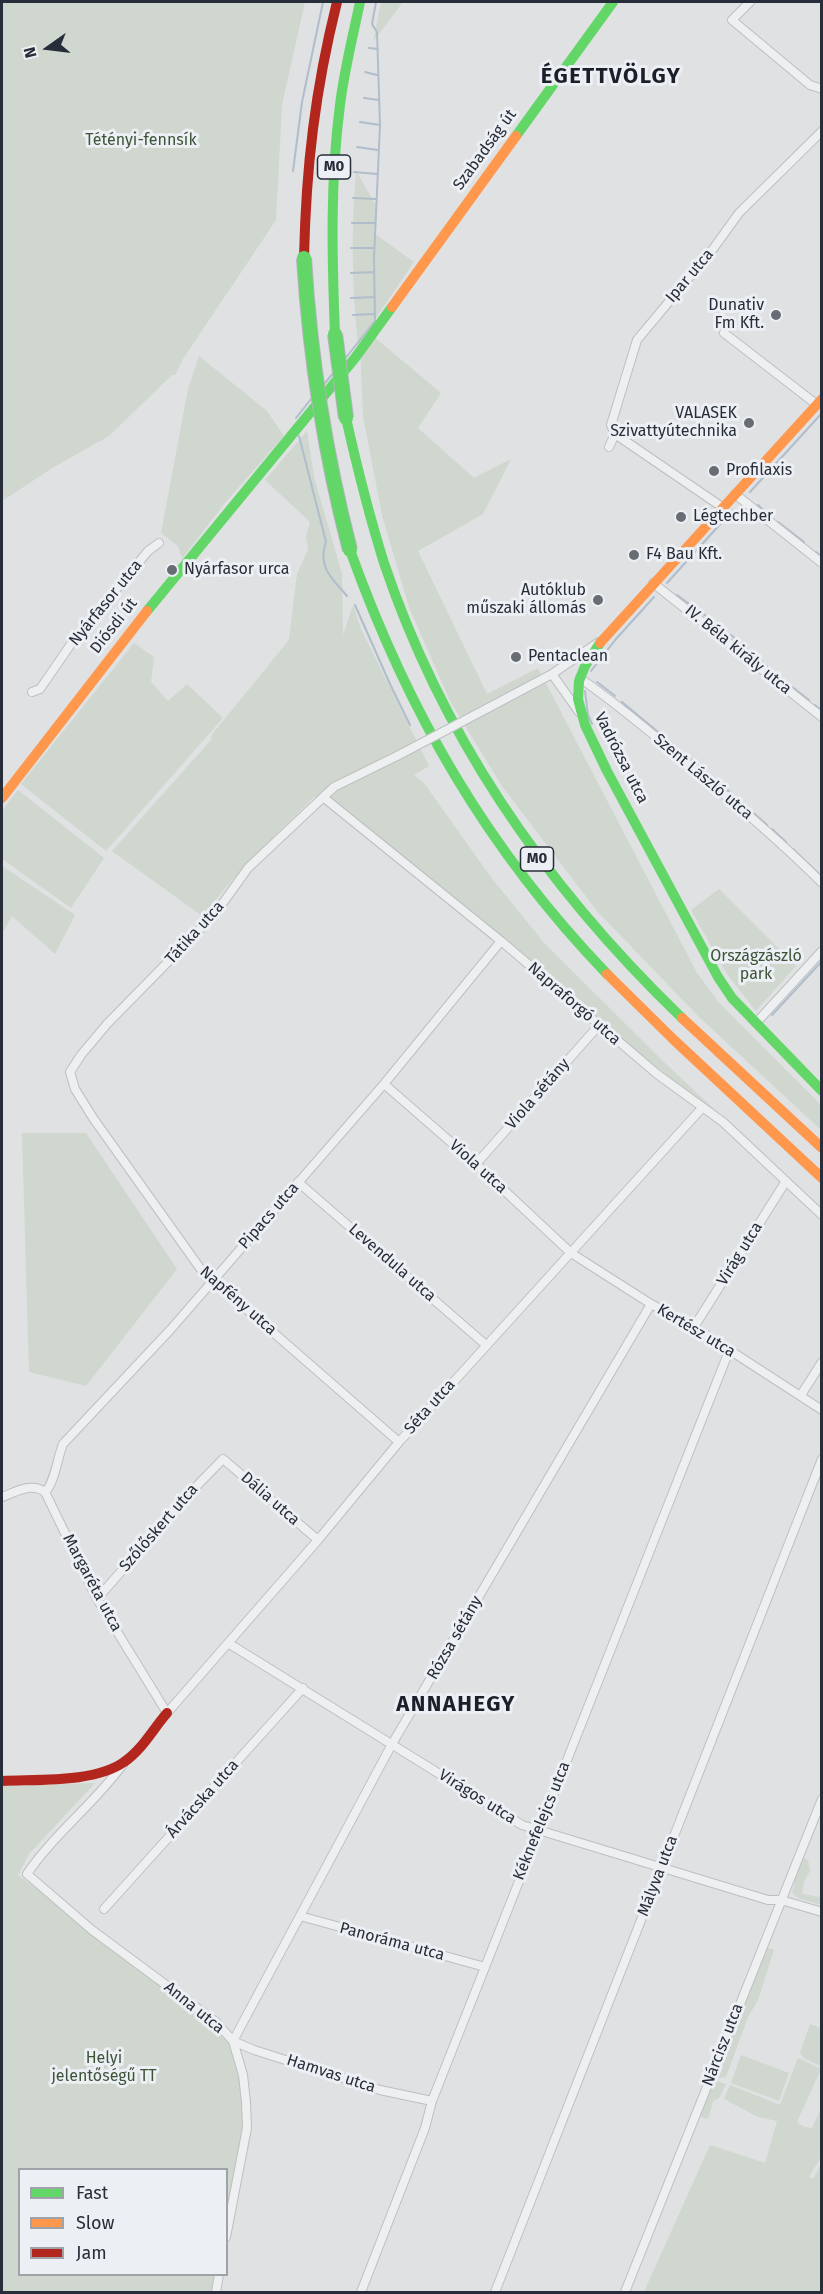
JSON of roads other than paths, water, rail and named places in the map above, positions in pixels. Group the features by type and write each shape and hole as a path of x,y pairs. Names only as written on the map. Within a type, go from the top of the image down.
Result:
{"main road":[{"name":"M0","path":"337,2 322,67 311,134 305,208 304,258 309,340 317,407 332,481 350,550 365,593 405,687 456,778 521,876 562,926 612,980 822,1178"},
{"name":"M0","path":"360,2 340,104 334,165 332,275 335,334 346,418 372,530 404,618 427,674 459,739 494,797 559,887 607,942 690,1026 822,1148"},
{"name":"Szabadság út","path":"258,477 355,358 613,2"},
{"name":"Vadrózsa utca","path":"819,402 605,637 591,656 580,678 578,699 580,714 612,781 718,977 732,998 822,1090"},
{"name":"Diósdi út","path":"2,798 152,604 258,477"},
{"path":"2,1780 82,1776 111,1769 125,1762 166,1713"}],"street":[{"path":"750,2 732,20 810,85 822,89"},
{"name":"Ipar utca","path":"609,447 615,434 611,425 637,340 739,213 822,131"},
{"path":"724,333 819,402"},
{"path":"615,434 722,507"},
{"path":"735,494 822,563"},
{"name":"Nyárfasor utca","path":"33,692 40,689 71,644 148,551 159,543"},
{"name":"IV. Béla király utca","path":"653,583 822,717"},
{"name":"Tátika utca","path":"70,1072 107,1024 215,914 248,867 334,788 538,682 605,637"},
{"path":"552,674 580,714"},
{"name":"Szent László utca","path":"580,678 616,704 716,788 822,884"},
{"path":"538,682 560,686"},
{"name":"Napraforgó utca","path":"323,797 501,941 657,1074 723,1122 822,1215"},
{"name":"Pipacs utca","path":"45,1492 51,1486 56,1459 63,1444 171,1329 384,1084 501,941"},
{"path":"756,1023 822,951"},
{"name":"Viola sétány","path":"476,1164 600,1024"},
{"name":"Napfény utca","path":"70,1072 75,1089 93,1118 207,1278 213,1280 399,1442"},
{"name":"Viola utca","path":"384,1084 476,1164 571,1253"},
{"name":"Séta utca","path":"166,1713 318,1540 399,1442 702,1108"},
{"name":"Virág utca","path":"694,1327 786,1181"},
{"name":"Levendula utca","path":"298,1182 486,1345"},
{"name":"Kertész utca","path":"571,1253 651,1304 694,1327 822,1410"},
{"name":"Rózsa sétány","path":"233,2041 392,1744 651,1304"},
{"name":"Kéknefelejcs utca","path":"361,2292 425,2128 432,2101 729,1351"},
{"path":"801,1395 822,1362"},
{"name":"Dália utca","path":"223,1459 318,1540"},
{"name":"Szőlőskert utca","path":"98,1599 186,1497 223,1459"},
{"name":"Mályva utca","path":"495,2292 822,1459"},
{"path":"2,1497 32,1486 45,1492"},
{"name":"Margaréta utca","path":"45,1492 98,1599 166,1713"},
{"name":"Virágos utca","path":"228,1643 522,1825 661,1869 768,1900 781,1900 822,1912"},
{"name":"Árvácska utca","path":"104,1909 303,1688"},
{"name":"Anna utca","path":"125,1762 110,1782 37,1859 27,1874 92,1930 216,2022 233,2041 243,2075 247,2128 228,2227"},
{"name":"Nárcisz utca","path":"625,2292 822,1799"},
{"name":"Panoráma utca","path":"300,1916 485,1967"},
{"name":"Hamvas utca","path":"233,2041 254,2050 380,2090 432,2101"},
{"path":"216,2292 219,2276"}],"waterway":[{"path":"293,171 302,102 323,2"},
{"path":"344,360 375,321 374,258 380,125 377,32 372,24 376,2"},
{"path":"369,48 378,49"},
{"path":"365,72 377,75"},
{"path":"364,98 379,100"},
{"path":"360,122 380,125"},
{"path":"357,147 378,150"},
{"path":"354,172 377,174"},
{"path":"353,198 376,199"},
{"path":"352,223 375,223"},
{"path":"351,248 374,248"},
{"path":"351,273 374,272"},
{"path":"351,298 375,297"},
{"path":"353,315 374,314"},
{"path":"321,388 334,372"},
{"path":"296,418 311,399"},
{"path":"750,492 822,413"},
{"path":"299,436 326,542 323,558 325,565 331,578 347,596"},
{"path":"758,505 763,510"},
{"path":"667,583 733,510"},
{"path":"778,522 804,542"},
{"path":"816,552 822,556"},
{"path":"677,595 706,616"},
{"path":"591,671 654,597"},
{"path":"355,605 410,725"},
{"path":"712,622 725,631"},
{"path":"731,635 747,649"},
{"path":"753,654 767,666"},
{"path":"775,672 786,682"},
{"path":"597,682 615,696"},
{"path":"791,686 809,700"},
{"path":"585,691 588,715 592,724"},
{"path":"622,702 736,797"},
{"path":"815,705 822,711"},
{"path":"740,801 767,825"},
{"path":"772,829 786,842"},
{"path":"793,849 822,877"},
{"path":"772,1015 822,961"}],"place":[{"name":"Dunativ Fm Kft.","path":"776,315"},
{"name":"VALASEK Szivattyútechnika","path":"749,423"},
{"name":"Profilaxis","path":"714,471"},
{"name":"Légtechber","path":"681,517"},
{"name":"F4 Bau Kft.","path":"634,555"},
{"name":"Nyárfasor urca","path":"172,570"},
{"name":"Autóklub műszaki állomás","path":"598,600"},
{"name":"Pentaclean","path":"516,657"}],"district":[{"name":"ÉGETTVÖLGY","path":"611,77"},
{"name":"ANNAHEGY","path":"456,1705"}],"park label":[{"name":"Tétényi-fennsík","path":"141,141"},
{"name":"Országzászló park","path":"756,966"},
{"name":"Helyi jelentőségű TT","path":"104,2068"}]}
